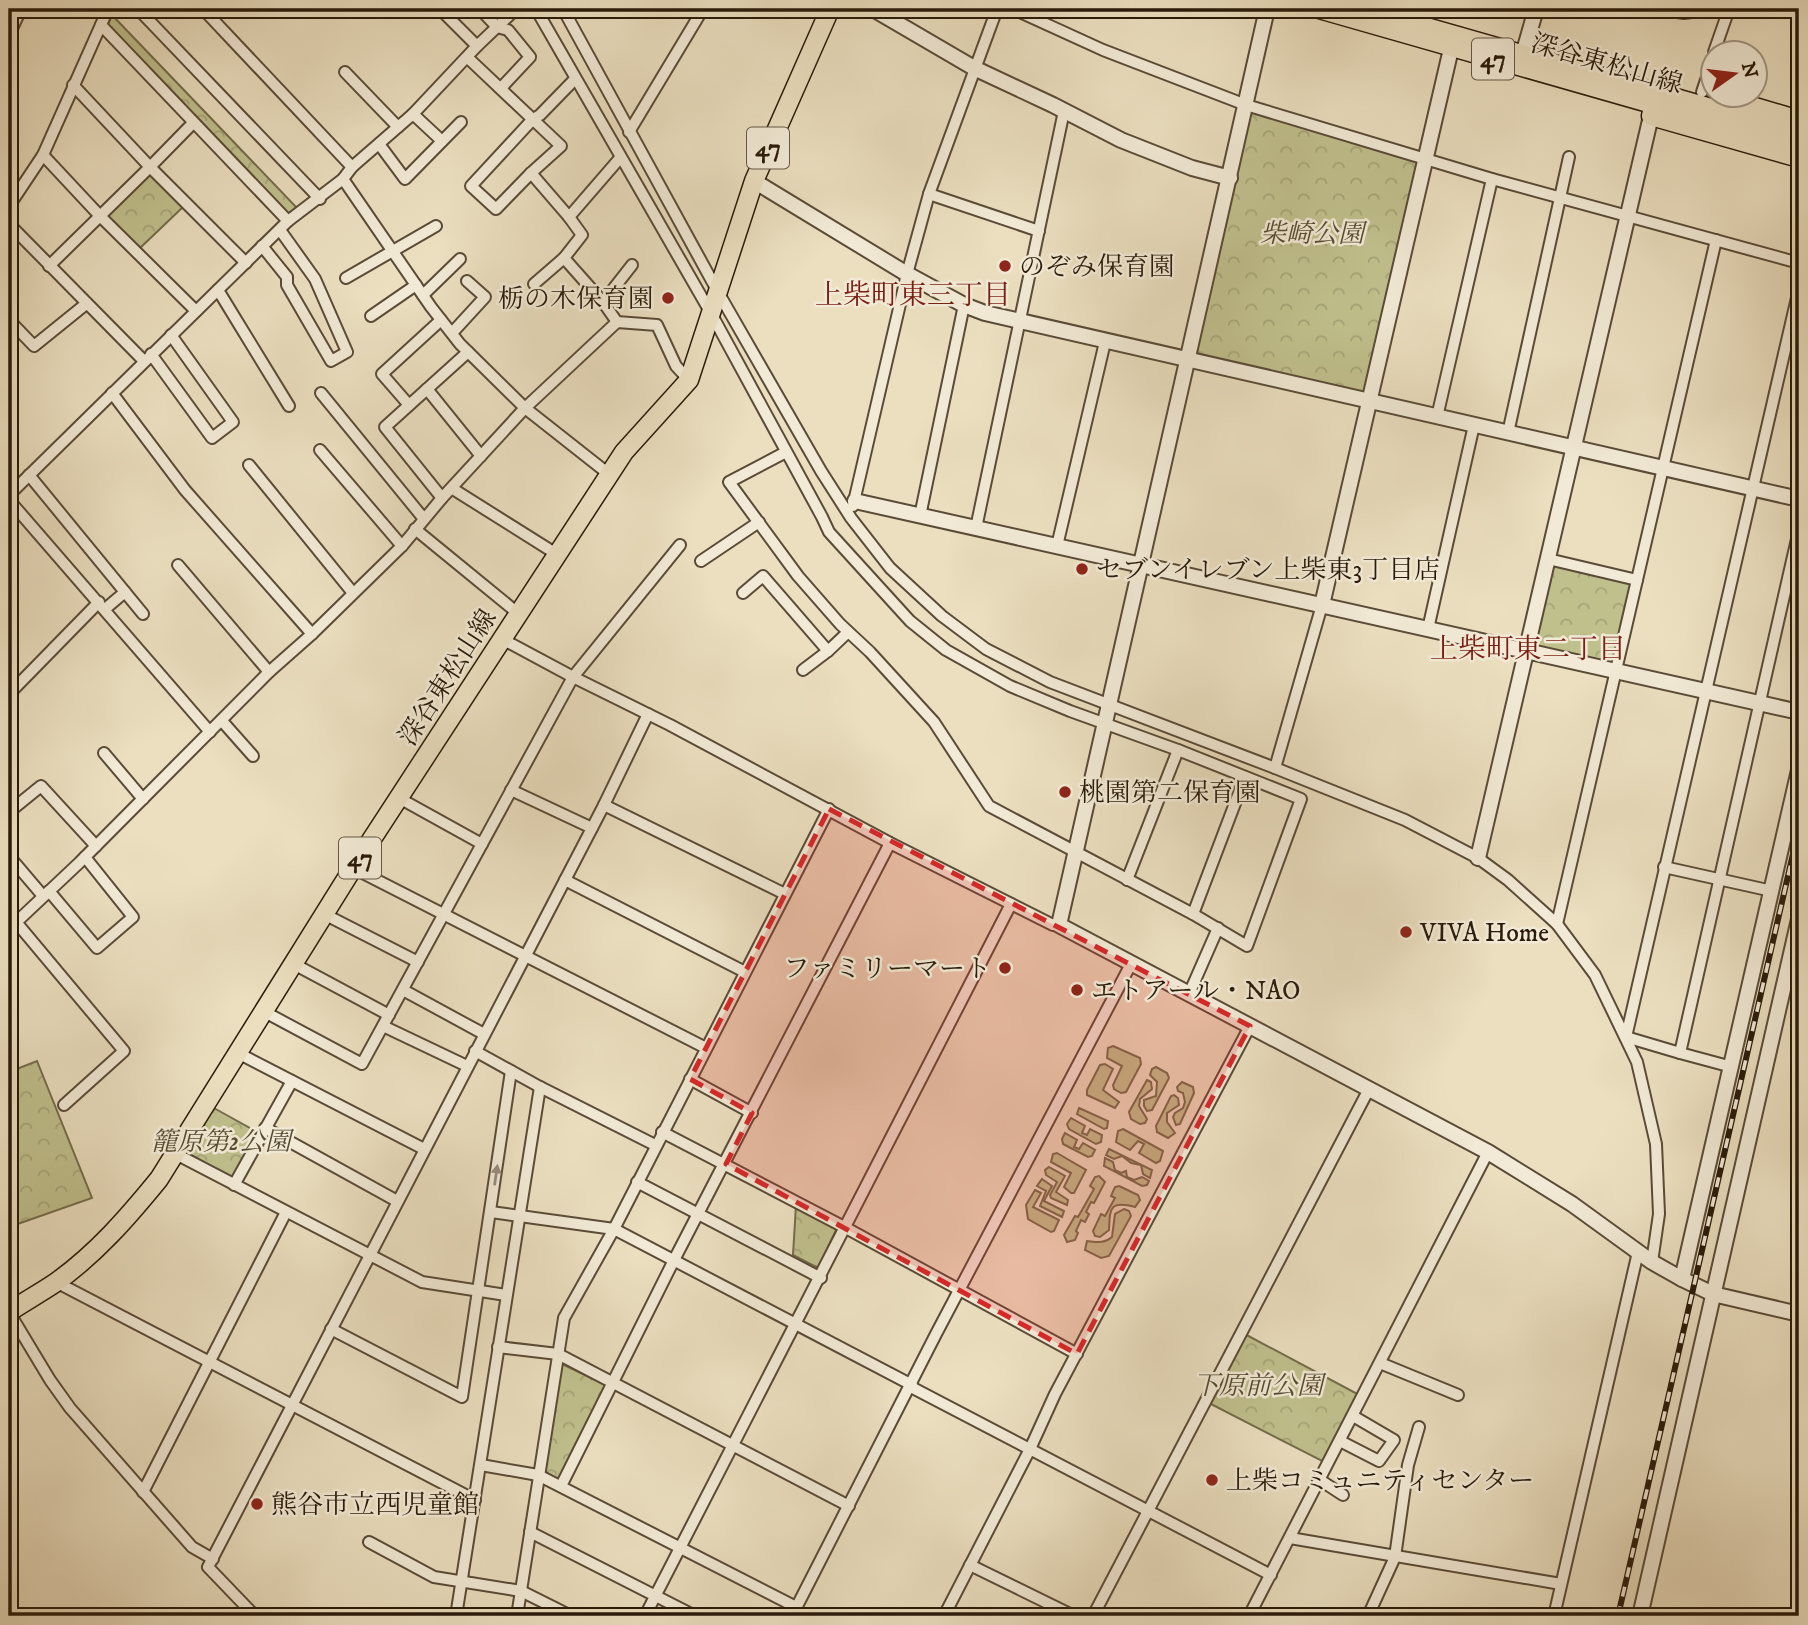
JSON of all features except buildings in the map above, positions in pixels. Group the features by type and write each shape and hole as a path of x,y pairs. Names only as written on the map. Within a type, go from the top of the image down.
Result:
{"main road":[{"name":"深谷東松山線","path":"9,1312 56,1282 98,1248 159,1179 292,963 624,453 689,380 754,181 830,9"},
{"name":"深谷東松山線","path":"1319,9 1521,60 1799,146"},
{"name":"深谷東松山線","path":"1363,9 1453,41"},
{"name":"深谷東松山線","path":"1521,60 1629,83 1660,105 1799,133"},
{"path":"1629,83 1673,84 1700,91"},
{"path":"1660,105 1799,158"},
{"path":"1757,108 1799,120"}],"street":[{"path":"9,35 21,9"},
{"path":"11,198 43,155 108,9"},
{"path":"138,9 320,198"},
{"path":"204,9 352,167"},
{"path":"440,9 477,46"},
{"path":"480,9 497,27 508,30 530,57 501,88"},
{"path":"210,732 9,497 262,246 284,225 343,179 352,167 413,114 516,9"},
{"path":"536,9 712,315 830,532 910,621 946,650 1010,686 1104,725 1178,750 1301,799 1247,946 1193,914 989,806 934,722 798,576 729,482 786,452"},
{"path":"563,9 718,292 850,518 891,568 942,616 986,649 1050,682 1405,821 1478,858 1508,880 1557,924 1595,975 1637,1062 1656,1144 1659,1214 1652,1262"},
{"path":"629,132 703,9"},
{"path":"873,9 974,68 1064,111 1160,156 1230,178"},
{"path":"850,518 907,274 929,194 997,9"},
{"path":"1013,9 1103,50 1246,104 1424,159 1799,263"},
{"path":"1059,925 1267,9"},
{"path":"1521,60 1536,9"},
{"path":"1655,9 1715,9"},
{"path":"1719,38 1729,9"},
{"path":"101,25 193,122 284,225 315,279 348,352 331,361 287,285 286,277 262,246"},
{"path":"1275,768 1322,606 1453,41"},
{"path":"468,58 501,88 533,119 561,146 496,209 471,186 533,119 540,116 575,79"},
{"path":"345,72 398,127"},
{"path":"73,85 246,263"},
{"path":"1478,858 1627,214 1660,105"},
{"path":"976,528 1064,111"},
{"path":"413,114 442,141"},
{"path":"49,266 193,122"},
{"path":"379,144 405,179 461,122"},
{"path":"43,155 196,311"},
{"path":"1508,433 1570,157"},
{"path":"569,217 621,158"},
{"path":"531,173 582,235 564,258 534,284"},
{"path":"1437,417 1492,178"},
{"path":"343,179 419,290 468,352 525,408 610,475"},
{"path":"754,181 907,274 964,305 1021,323 1799,499"},
{"path":"929,194 1039,231"},
{"path":"9,224 86,304 147,358 212,438 233,422 171,335"},
{"path":"346,278 436,226"},
{"path":"1557,924 1716,240"},
{"path":"564,258 617,322"},
{"path":"371,316 419,290 460,259"},
{"path":"603,302 632,265"},
{"path":"452,333 485,297 467,281"},
{"path":"1626,1037 1799,289"},
{"path":"218,290 289,406"},
{"path":"9,320 34,346 86,304"},
{"path":"920,516 964,305"},
{"path":"409,405 382,374 441,320"},
{"path":"64,1105 124,1051 13,925 85,857 269,672 402,546 525,408 617,322 657,325 676,366 689,380"},
{"path":"1057,546 1105,342"},
{"path":"442,498 385,427 468,352"},
{"path":"427,389 481,456"},
{"path":"112,393 185,490 312,634"},
{"path":"321,393 424,519"},
{"path":"1428,629 1474,425"},
{"path":"320,450 402,546"},
{"path":"249,466 353,593"},
{"path":"29,475 144,614"},
{"path":"453,489 558,555"},
{"path":"855,501 1799,712"},
{"path":"701,561 758,522"},
{"path":"415,529 520,615"},
{"path":"1679,1053 1799,530"},
{"path":"263,1011 362,1064 573,677 680,545"},
{"path":"1548,559 1637,580"},
{"path":"178,565 269,672"},
{"path":"743,593 763,576 828,651"},
{"path":"9,694 102,606 125,592"},
{"path":"803,670 848,632"},
{"path":"504,640 890,843 1053,925 1059,925 1488,1152 1572,1204 1652,1262 1682,1279 1713,1294 1799,1314"},
{"path":"255,1616 208,1567 604,805 648,714"},
{"path":"222,721 253,756"},
{"path":"1127,880 1178,750"},
{"path":"104,753 143,799"},
{"path":"1682,1279 1799,770"},
{"path":"1193,914 1245,776"},
{"path":"11,806 41,786 96,846"},
{"path":"511,790 592,828"},
{"path":"399,799 482,844"},
{"path":"604,805 785,894"},
{"path":"517,1616 538,1475 568,1307 614,1229 829,809"},
{"path":"561,1486 674,1260 890,843"},
{"path":"9,856 97,948 134,917 85,857"},
{"path":"1664,867 1772,891"},
{"path":"353,868 706,1048"},
{"path":"565,880 745,972"},
{"path":"645,1616 1011,904"},
{"path":"324,914 418,962"},
{"path":"1640,1616 1799,919"},
{"path":"1189,994 1218,928"},
{"path":"292,963 389,1014"},
{"path":"481,1465 538,1475 681,1547 794,1611 1131,964"},
{"path":"403,990 484,1034"},
{"path":"383,1026 467,1066"},
{"path":"944,1616 1077,1354 1250,1026"},
{"path":"1626,1037 1732,1067"},
{"path":"475,1051 655,1145"},
{"path":"238,1053 424,1149"},
{"path":"331,1328 462,1397 512,1071"},
{"path":"690,1079 752,1112"},
{"path":"234,1185 292,1081"},
{"path":"456,1616 540,1087"},
{"path":"1093,1616 1369,1089"},
{"path":"265,1128 397,1201"},
{"path":"662,1132 846,1228 1077,1354"},
{"path":"1249,1616 1488,1152"},
{"path":"176,1154 422,1282 506,1295"},
{"path":"637,1182 821,1278"},
{"path":"143,1492 286,1212"},
{"path":"491,1212 614,1229 1271,1574"},
{"path":"1554,1616 1638,1252"},
{"path":"56,1282 475,1500"},
{"path":"9,1312 50,1380 94,1437 192,1547 213,1559"},
{"path":"498,1347 558,1354 849,1506"},
{"path":"1380,1363 1458,1395"},
{"path":"1340,1441 1379,1461 1394,1440 1353,1416"},
{"path":"1368,1616 1395,1557 1408,1465 1419,1427"},
{"path":"1320,1480 1343,1495"},
{"path":"530,1532 695,1616"},
{"path":"1290,1538 1561,1584"},
{"path":"369,1542 433,1577 521,1591 570,1616"},
{"path":"970,1565 1074,1616"},
{"path":"9,1609 14,1616"}],"highlighted area":[{"path":"829,809 1250,1026 1077,1354 726,1164 752,1113 690,1079"}],"green space":[{"path":"112,15 297,208 289,216 107,27"},
{"name":"柴崎公園","path":"1246,105 1424,159 1369,402 1189,361"},
{"path":"148,175 156,177 183,207 139,249 109,218 108,213"},
{"path":"1551,563 1634,582 1614,669 1530,647"},
{"path":"1113,1046 1140,1058 1141,1064 1126,1092 1121,1093 1114,1089 1113,1085 1122,1066 1107,1058 1108,1048"},
{"path":"37,1061 92,1198 9,1227 9,1072"},
{"path":"1105,1064 1113,1069 1103,1090 1119,1102 1115,1108 1087,1095 1100,1065"},
{"path":"1156,1067 1167,1073 1169,1078 1152,1110 1147,1111 1144,1100 1156,1096 1157,1082 1150,1075"},
{"path":"1147,1080 1151,1082 1152,1089 1140,1099 1139,1106 1147,1119 1140,1124 1131,1119 1129,1112"},
{"path":"1182,1082 1193,1087 1194,1093 1180,1124 1176,1125 1173,1117 1183,1108 1185,1102 1183,1093 1178,1091 1177,1087"},
{"path":"1174,1095 1178,1098 1179,1105 1167,1113 1167,1122 1175,1133 1168,1138 1157,1132 1156,1126"},
{"name":"籠原第2公園","path":"212,1107 257,1132 232,1179 183,1150"},
{"path":"1079,1108 1108,1121 1107,1128 1104,1129 1077,1114"},
{"path":"1071,1118 1085,1126 1082,1133 1087,1135 1090,1129 1102,1135 1101,1142 1096,1144 1069,1129 1067,1124"},
{"path":"1123,1129 1163,1151 1160,1161 1156,1163 1139,1153 1144,1144 1138,1141 1130,1150 1116,1142 1118,1131"},
{"path":"1065,1133 1077,1140 1074,1147 1079,1149 1083,1143 1095,1150 1092,1156 1088,1157 1063,1144"},
{"path":"1109,1149 1152,1170 1150,1178 1143,1174 1141,1165 1131,1163 1122,1156 1114,1159 1106,1155"},
{"path":"1057,1153 1086,1170 1074,1193 1064,1187 1071,1173 1051,1162 1053,1154"},
{"path":"1105,1158 1113,1162 1115,1170 1121,1173 1126,1171 1127,1177 1134,1180 1142,1177 1149,1181 1147,1185 1142,1186 1104,1166"},
{"path":"1049,1167 1065,1176 1056,1192 1068,1200 1067,1205 1051,1198 1057,1182 1046,1175 1045,1170"},
{"path":"1099,1176 1105,1182 1086,1212 1089,1214 1085,1222 1081,1220 1075,1240 1067,1242 1064,1235 1094,1189 1090,1186 1095,1177"},
{"path":"1042,1179 1052,1186 1044,1201 1064,1211 1062,1217 1040,1206 1046,1191 1037,1186"},
{"path":"1119,1186 1138,1195 1140,1200 1135,1207 1120,1205 1113,1208 1109,1230 1100,1237 1095,1236 1093,1231 1101,1214 1105,1216 1115,1198 1111,1196 1115,1187"},
{"path":"1035,1190 1041,1193 1033,1207 1059,1220 1054,1231 1051,1232 1028,1219 1026,1205"},
{"path":"796,1205 838,1226 818,1268 793,1255"},
{"path":"1124,1209 1129,1211 1131,1216 1109,1256 1101,1258 1085,1250 1087,1241 1103,1242 1112,1237 1115,1214"},
{"name":"下原前公園","path":"1241,1332 1363,1397 1328,1464 1205,1401"},
{"path":"562,1364 606,1385 559,1480 544,1471"}],"railway":[{"path":"1618,1616 1799,828"}],"place":[{"name":"のぞみ保育園","path":"1005,266"},
{"name":"栃の木保育園","path":"668,298"},
{"name":"セブンイレブン上柴東3丁目店","path":"1082,569"},
{"name":"桃園第二保育園","path":"1065,792"},
{"name":"VIVA Home","path":"1406,932"},
{"name":"ファミリーマート","path":"1005,968"},
{"name":"エトアール・NAO","path":"1077,990"},
{"name":"上柴コミュニティセンター","path":"1212,1480"},
{"name":"熊谷市立西児童館","path":"257,1504"}],"district":[{"name":"上柴町東三丁目","path":"913,294"},
{"name":"上柴町東二丁目","path":"1528,648"}]}
